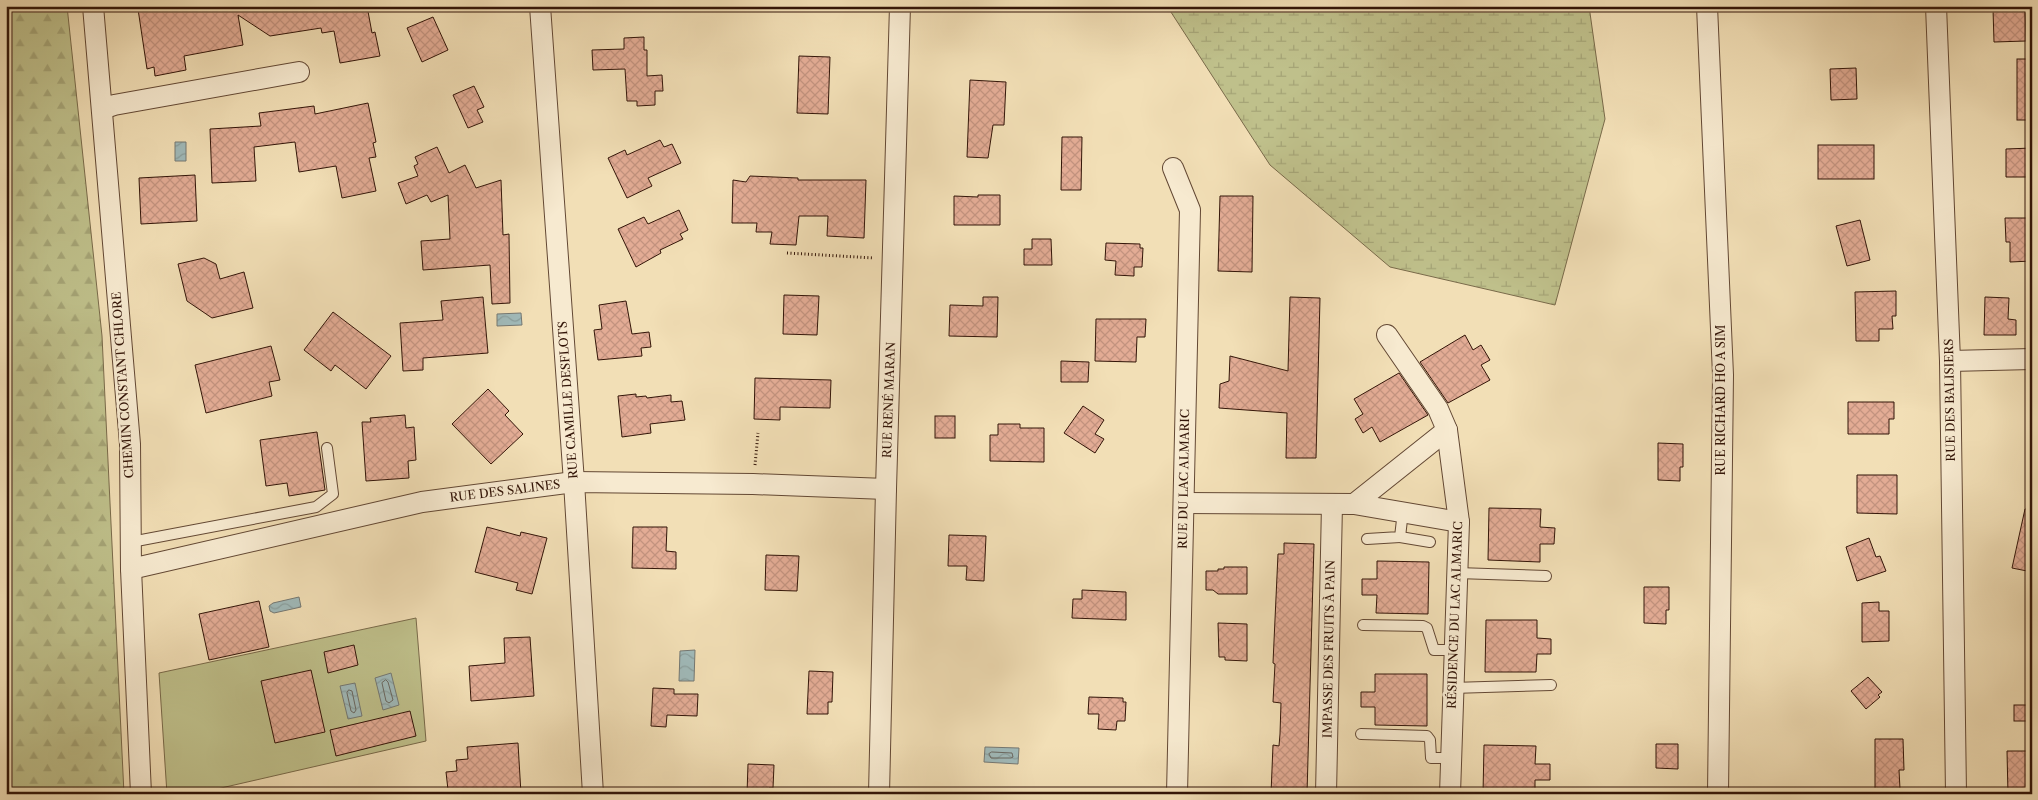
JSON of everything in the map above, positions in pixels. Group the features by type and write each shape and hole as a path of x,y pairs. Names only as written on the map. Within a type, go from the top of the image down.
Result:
{"street":[{"name":"CHEMIN CONSTANT CHLORE","path":"93,6 130,444 131,569 141,794"},
{"name":"RUE CAMILLE DESFLOTS","path":"540,6 574,482 593,794"},
{"name":"RUE RENÉ MARAN","path":"879,794 900,6"},
{"name":"RUE RICHARD HO A SIM","path":"1707,6 1722,375 1718,794"},
{"name":"RUE DES BALISIERS","path":"1936,6 1950,361 1956,794"},
{"path":"102,109 114,105 299,72"},
{"name":"RUE DU LAC ALMARIC","path":"1174,168 1190,210 1177,794"},
{"name":"RÉSIDENCE DU LAC ALMARIC","path":"1387,335 1438,409 1447,430 1459,522 1452,688 1450,794"},
{"path":"1950,361 2032,359"},
{"path":"1354,504 1447,430"},
{"name":"RUE DES SALINES","path":"131,569 422,502 574,482 753,484 886,489"},
{"path":"1184,503 1354,504 1459,522"},
{"name":"IMPASSE DES FRUITS À PAIN","path":"1326,794 1332,504"}],"lane":[{"path":"131,542 316,507 333,494 327,448"},
{"path":"1400,537 1403,512"},
{"path":"1367,539 1400,537 1430,542"},
{"path":"1457,572 1546,576"},
{"path":"1362,625 1423,626 1427,628 1434,650 1454,650"},
{"path":"1452,688 1551,686"},
{"path":"1361,734 1427,736 1430,740 1431,758 1450,758"}],"path":[{"path":"787,253 894,260"},
{"path":"753,484 758,433"}],"green space":[{"path":"6,6 67,6 102,336 124,794 6,794"},
{"path":"1167,6 1589,6 1605,119 1555,305 1390,267 1270,165"},
{"path":"416,618 426,741 195,794 167,794 159,673"}],"water":[{"path":"175,142 186,142 186,161 175,161"},
{"path":"521,313 522,325 497,326 497,314"},
{"path":"299,597 301,607 274,613 270,611 269,606 273,603"},
{"path":"695,650 694,681 679,681 680,651"},
{"path":"391,673 399,705 383,710 375,678"},
{"path":"355,683 362,716 348,719 340,686"},
{"path":"985,747 1019,748 1018,764 984,762"}],"building":[{"path":"144,6 176,6 176,9 193,6 367,6 372,33 375,32 380,56 340,63 334,31 322,33 321,28 270,36 238,15 243,45 184,56 186,70 155,76 154,67 147,69 138,9 145,8"},
{"path":"2009,6 2025,6 2026,41 1994,42 1993,9 2009,9"},
{"path":"433,17 448,50 422,62 407,28"},
{"path":"644,37 644,50 647,50 647,76 662,75 663,91 655,91 655,105 637,106 637,101 627,101 625,69 593,70 592,50 624,49 624,38"},
{"path":"799,56 830,57 828,114 797,113"},
{"path":"2017,59 2032,59 2032,120 2017,120"},
{"path":"1856,68 1857,99 1831,100 1830,69"},
{"path":"970,80 1006,82 1004,125 993,125 988,158 967,157"},
{"path":"474,86 484,107 477,110 483,122 468,128 453,95"},
{"path":"368,103 376,142 373,143 376,157 369,158 376,191 342,198 336,166 299,172 295,142 254,147 256,181 212,183 210,129 261,126 259,113 314,106 315,114"},
{"path":"1062,137 1082,137 1081,190 1061,190"},
{"path":"660,140 664,147 672,144 681,163 648,178 652,186 627,198 608,158 625,150 627,155"},
{"path":"1818,145 1874,145 1874,179 1818,179"},
{"path":"437,147 449,173 465,165 476,188 501,180 503,235 509,234 510,303 492,304 490,265 423,270 421,241 450,239 448,195 431,202 427,195 406,204 398,183 418,176 414,166 418,164 415,157"},
{"path":"2032,148 2032,177 2006,177 2006,149"},
{"path":"195,175 197,221 141,224 139,178"},
{"path":"750,176 798,178 798,180 866,180 864,238 827,236 828,216 799,216 796,245 770,244 772,232 756,232 757,223 732,223 733,180 746,182"},
{"path":"978,195 1000,195 1000,225 954,225 954,196 978,197"},
{"path":"1220,196 1253,196 1252,272 1218,271"},
{"path":"679,210 688,230 680,234 683,239 660,250 661,253 636,267 618,229 644,217 648,224"},
{"path":"2005,218 2032,218 2032,261 2010,262 2010,242 2006,242"},
{"path":"1860,220 1870,260 1847,266 1836,226"},
{"path":"1032,239 1051,239 1052,265 1024,265 1024,249 1032,249"},
{"path":"1106,243 1140,244 1140,248 1143,248 1142,267 1134,267 1134,276 1115,275 1116,261 1105,260"},
{"path":"204,258 216,264 220,279 244,272 253,308 212,318 187,301 178,264"},
{"path":"1896,291 1896,316 1892,316 1893,329 1879,329 1879,341 1856,341 1855,292"},
{"path":"784,295 819,296 817,335 783,334"},
{"path":"483,297 488,353 423,358 423,370 403,371 400,323 443,320 441,301"},
{"path":"983,297 998,297 997,337 949,336 950,305 983,306"},
{"path":"1290,297 1320,298 1316,458 1286,458 1287,413 1219,408 1220,384 1229,381 1230,356 1288,371"},
{"path":"1985,297 2009,298 2008,319 2016,320 2016,335 1984,335"},
{"path":"626,301 632,334 649,332 651,347 641,348 642,356 598,360 594,330 602,329 599,305"},
{"path":"333,312 391,356 366,389 335,365 331,371 304,350"},
{"path":"1096,319 1146,319 1145,337 1137,337 1136,362 1095,361"},
{"path":"1465,335 1473,350 1481,345 1490,360 1481,365 1490,380 1448,403 1420,362"},
{"path":"271,346 280,380 269,382 272,396 206,413 195,365"},
{"path":"1061,361 1089,362 1088,382 1061,382"},
{"path":"1399,373 1428,415 1380,442 1372,427 1363,433 1355,419 1363,414 1354,399"},
{"path":"755,378 831,380 830,408 780,407 780,420 754,419"},
{"path":"488,389 509,411 505,415 523,434 491,464 452,424"},
{"path":"636,394 636,397 646,396 647,398 671,395 671,402 682,401 685,420 650,424 651,433 622,437 618,396"},
{"path":"1848,402 1894,402 1894,419 1889,419 1889,434 1848,434"},
{"path":"1083,406 1104,420 1095,434 1104,439 1095,453 1064,433"},
{"path":"405,415 406,428 414,427 416,460 408,461 409,478 366,481 362,422 371,422 370,418"},
{"path":"935,416 955,416 955,438 935,438"},
{"path":"998,424 1020,424 1020,428 1044,428 1044,462 990,461 990,435 998,435"},
{"path":"317,432 325,490 289,496 287,483 266,486 260,440"},
{"path":"1658,443 1683,444 1683,467 1680,467 1680,481 1658,480"},
{"path":"1857,475 1897,475 1897,514 1857,513"},
{"path":"1489,508 1541,509 1540,527 1555,528 1554,544 1540,544 1540,562 1488,560"},
{"path":"2025,509 2032,509 2032,572 2012,568"},
{"path":"487,527 520,536 521,532 547,538 532,594 516,590 518,583 475,572"},
{"path":"633,527 667,527 666,551 676,552 676,569 632,568"},
{"path":"949,535 986,536 984,581 966,580 967,566 948,566"},
{"path":"1869,538 1876,557 1880,556 1886,571 1857,581 1846,547"},
{"path":"1284,543 1314,544 1307,794 1271,794 1273,745 1279,746 1280,734 1281,703 1273,702 1275,664 1273,663 1278,554 1284,554"},
{"path":"766,555 799,556 797,591 765,590"},
{"path":"1377,561 1429,562 1428,614 1376,613 1377,595 1362,595 1362,579 1377,579"},
{"path":"1224,567 1247,567 1247,594 1218,594 1213,590 1206,590 1206,571 1218,571 1218,569 1224,569"},
{"path":"1644,587 1669,587 1669,610 1666,610 1666,624 1644,623"},
{"path":"1082,590 1126,592 1126,620 1072,618 1073,599 1082,599"},
{"path":"259,601 269,647 209,660 199,614"},
{"path":"1879,602 1879,611 1889,611 1889,641 1862,642 1862,603"},
{"path":"1486,620 1537,620 1537,638 1551,639 1551,654 1537,654 1536,672 1485,672"},
{"path":"1218,623 1247,624 1247,661 1225,660 1225,657 1219,657"},
{"path":"530,637 534,696 471,701 469,666 505,663 504,638"},
{"path":"354,645 358,665 328,673 324,652"},
{"path":"311,670 325,732 275,743 261,681"},
{"path":"809,671 833,672 832,702 828,702 828,714 807,714"},
{"path":"1375,674 1427,674 1427,726 1375,725 1375,707 1361,707 1361,692 1375,692"},
{"path":"1868,677 1882,692 1878,695 1880,697 1866,709 1851,691"},
{"path":"653,688 674,689 674,694 698,694 697,716 667,715 666,727 651,726"},
{"path":"1089,697 1123,698 1123,702 1126,702 1125,721 1117,721 1116,730 1098,729 1099,714 1088,714"},
{"path":"2014,705 2032,705 2032,721 2014,721"},
{"path":"410,711 416,736 336,756 330,730"},
{"path":"1875,739 1903,739 1904,770 1899,770 1900,789 1875,789"},
{"path":"518,743 521,794 458,794 458,789 448,790 446,772 457,771 456,760 468,759 467,747"},
{"path":"1656,744 1678,744 1678,769 1656,768"},
{"path":"1484,745 1536,746 1535,764 1550,764 1550,780 1535,780 1535,794 1483,794"},
{"path":"2007,751 2032,751 2032,793 2008,794"},
{"path":"748,764 774,765 773,788 769,788 769,794 747,794"}]}
